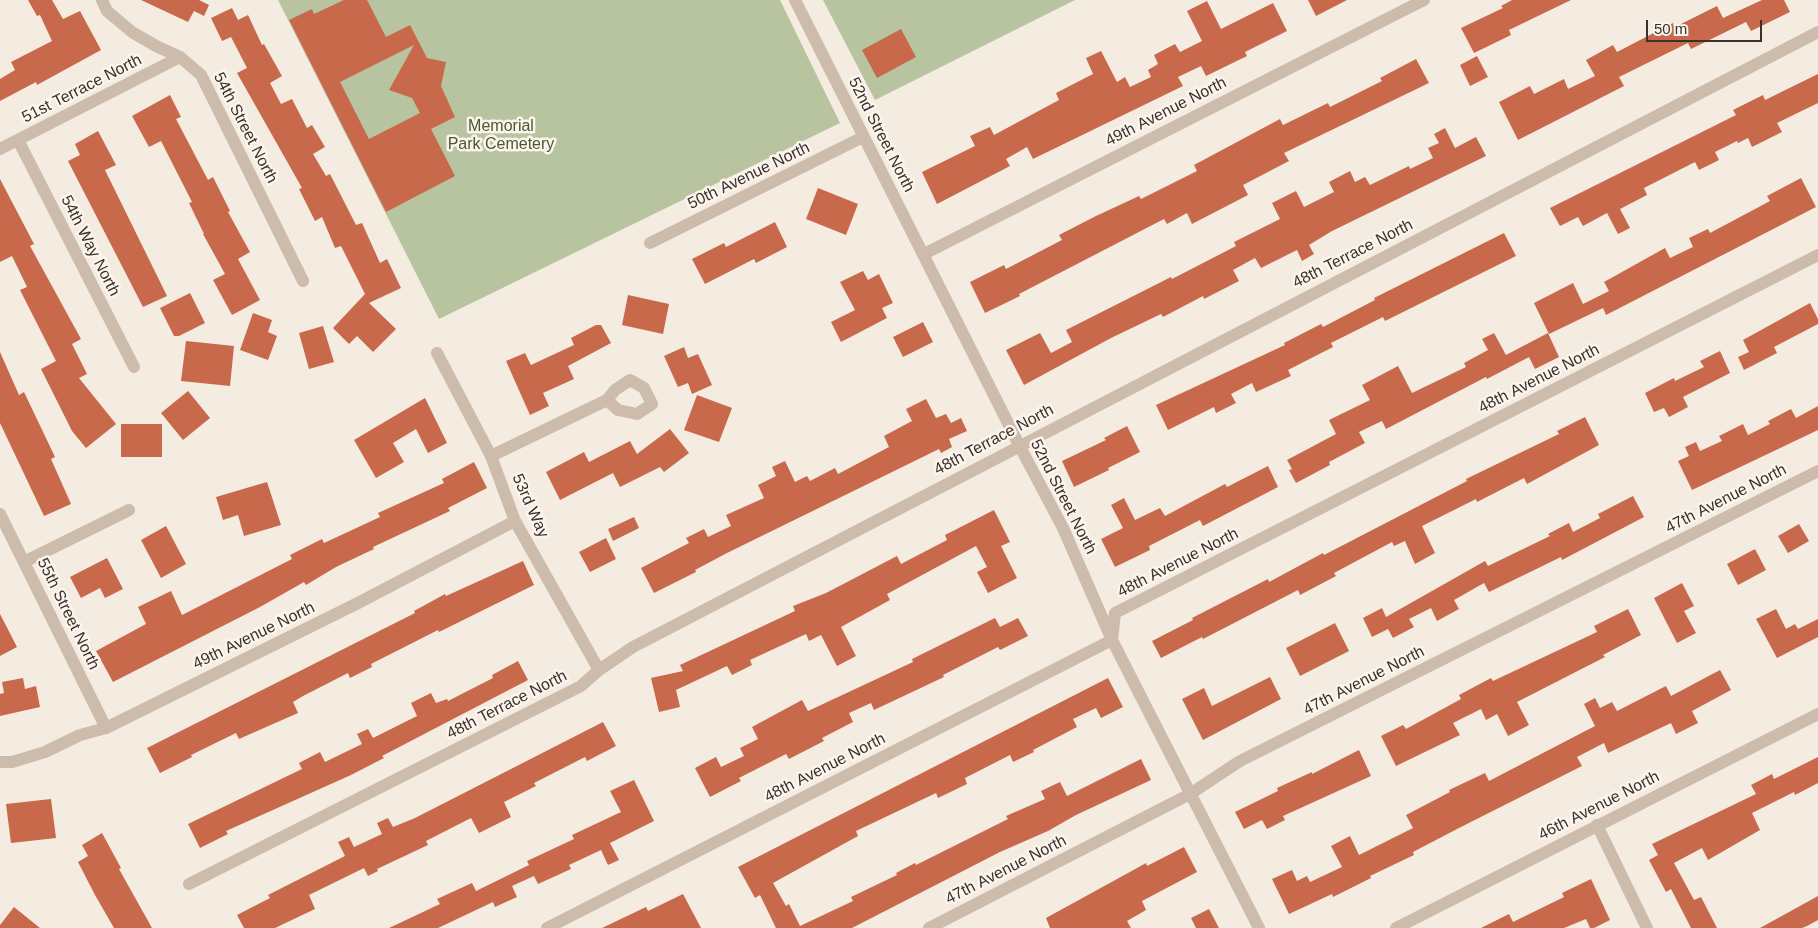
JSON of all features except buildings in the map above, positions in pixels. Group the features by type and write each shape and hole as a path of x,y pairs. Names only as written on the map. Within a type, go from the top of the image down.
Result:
{"street":[{"name":"54th Street North","path":"102,0 107,11 132,32 180,57 201,75 303,282"},
{"name":"52nd Street North","path":"795,0 1019,445 1063,528 1112,640 1259,928"},
{"name":"49th Avenue North","path":"924,254 1424,0"},
{"name":"48th Terrace North","path":"189,884 581,686 599,670 633,647 1818,32"},
{"name":"51st Terrace North","path":"0,149 180,57"},
{"name":"50th Avenue North","path":"650,243 863,137"},
{"name":"54th Way North","path":"18,140 134,367"},
{"name":"48th Avenue North","path":"547,928 1112,640 1115,613 1818,255"},
{"name":"53rd Way","path":"438,352 491,456 516,521 599,670"},
{"path":"491,456 607,400"},
{"name":"47th Avenue North","path":"929,928 1190,794 1240,761 1818,470"},
{"path":"24,562 128,510"},
{"name":"55th Street North","path":"0,514 106,728"},
{"name":"49th Avenue North","path":"0,762 12,762 45,752 80,735 106,728 358,603 516,521"},
{"name":"46th Avenue North","path":"1396,928 1818,714"},
{"path":"1597,825 1647,928"}],"green space":[{"name":"Memorial Park Cemetery","path":"278,0 780,0 840,123 439,319"},
{"path":"823,0 1075,0 875,100"}]}
